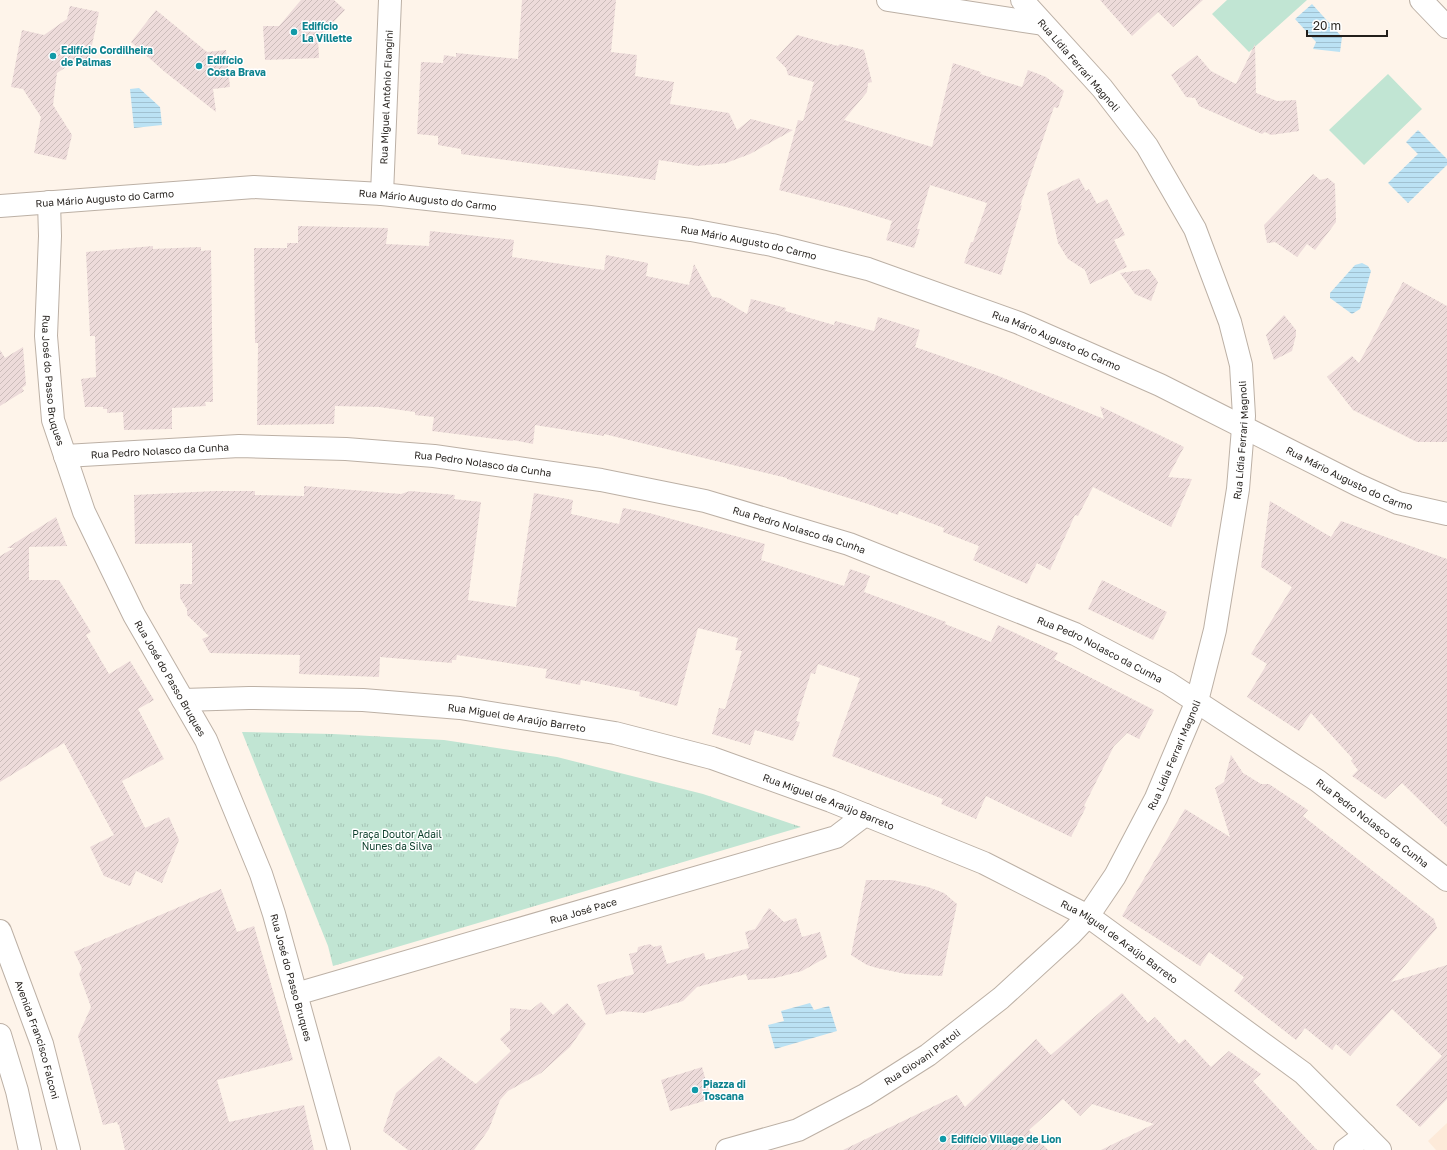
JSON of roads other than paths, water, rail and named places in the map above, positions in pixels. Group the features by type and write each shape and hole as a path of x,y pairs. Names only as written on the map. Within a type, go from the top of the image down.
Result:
{"street":[{"name":"Rua Miguel Antônio Flangini","path":"382,194 390,0"},
{"path":"888,0 1043,24"},
{"name":"Rua Lídia Ferrari Magnoli","path":"1022,0 1102,88 1147,146 1195,230 1230,322 1241,365 1243,427 1238,489 1215,630 1197,701 1156,798 1115,876 1088,916"},
{"path":"1421,0 1447,27"},
{"name":"Rua Mário Augusto do Carmo","path":"0,206 254,187 382,194 590,217 691,230 772,245 868,269 1019,323 1160,385 1358,485 1398,503 1447,514"},
{"name":"Rua José do Passo Bruques","path":"50,202 46,336 53,420 84,512 134,615 206,740 261,874 274,914 339,1150"},
{"name":"Rua Pedro Nolasco da Cunha","path":"66,456 239,446 346,449 434,456 601,480 705,501 849,544 976,593 1075,634 1197,701 1318,781 1447,880"},
{"name":"Rua Miguel de Araújo Barreto","path":"183,700 249,698 363,700 460,708 615,733 712,758 865,815 984,864 1088,916 1303,1073 1373,1142"},
{"name":"Rua José Pace","path":"296,994 836,837 865,815"},
{"name":"Rua Giovani Pattoli","path":"727,1150 798,1130 865,1096 928,1055 1001,998 1088,916"},
{"name":"Avenida Francisco Falconi","path":"0,931 42,1044 69,1150"},
{"path":"0,1035 17,1092 30,1150"},
{"path":"1345,1150 1373,1142"}],"water":[{"path":"1312,4 1342,37 1340,52 1313,49 1316,42 1295,19"},
{"path":"139,88 160,107 162,125 134,128 130,89"},
{"path":"1418,130 1447,159 1447,165 1408,203 1388,183 1418,154 1406,142"},
{"path":"1362,263 1368,266 1371,271 1360,309 1352,314 1330,298 1330,293 1355,265"},
{"path":"810,1003 814,1010 829,1006 837,1031 775,1049 768,1025 784,1021 781,1011"}],"place":[{"name":"Edifício La Villette","path":"294,32"},
{"name":"Edifício Cordilheira de Palmas","path":"53,56"},
{"name":"Edifício Costa Brava","path":"199,66"},
{"name":"Piazza di Toscana","path":"695,1090"},
{"name":"Edifício Village de Lion","path":"943,1139"}],"park label":[{"name":"Praça Doutor Adail Nunes da Silva","path":"397,840"}]}
